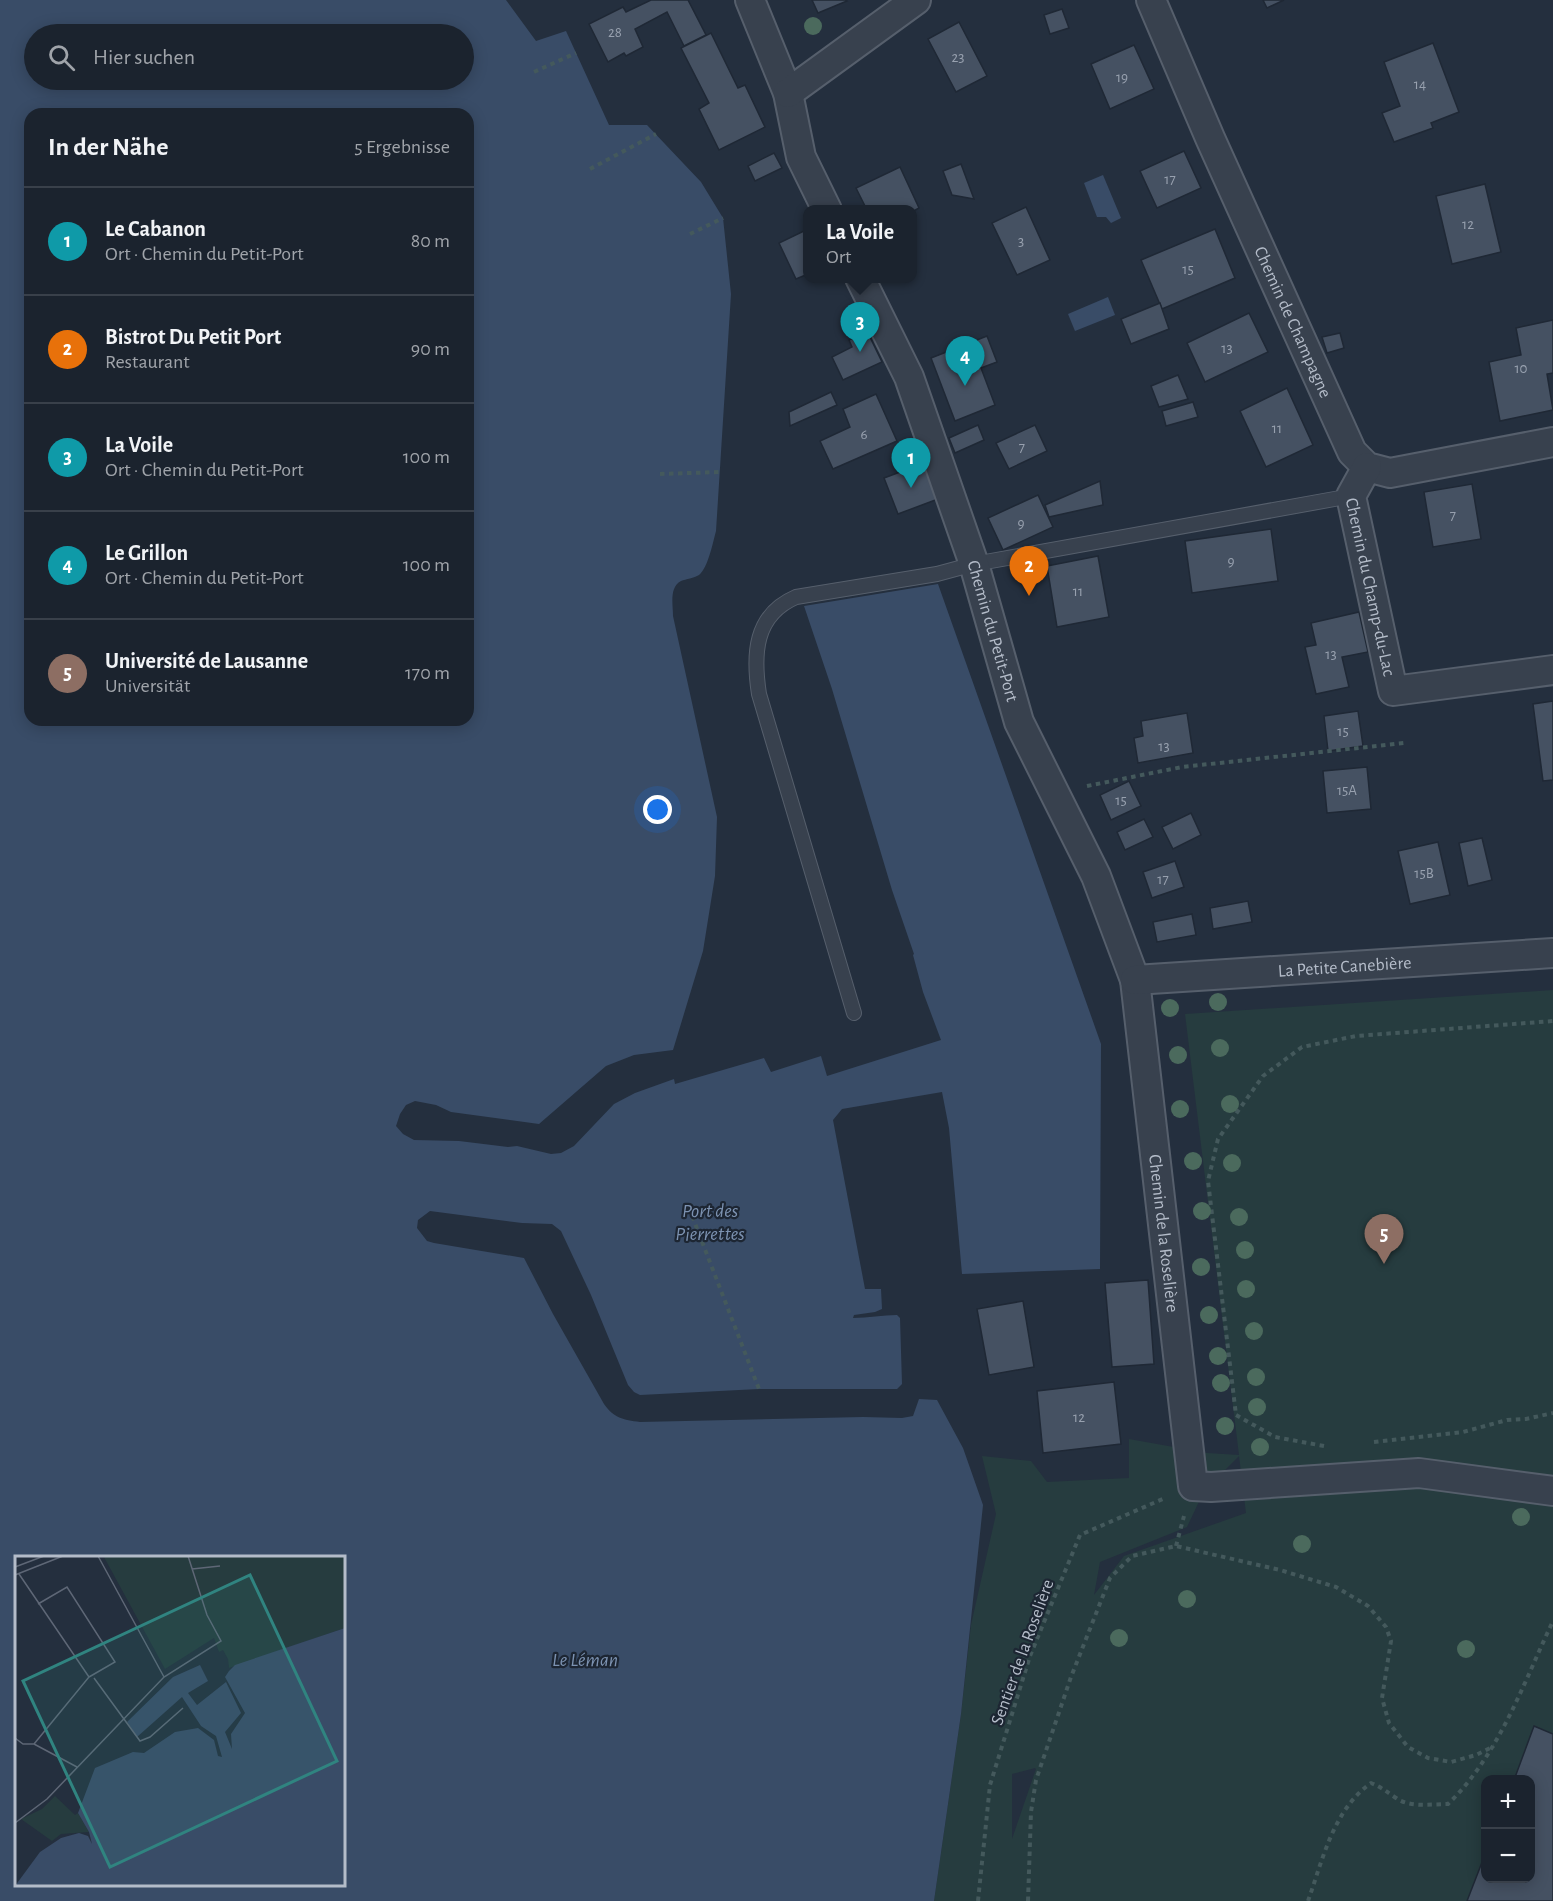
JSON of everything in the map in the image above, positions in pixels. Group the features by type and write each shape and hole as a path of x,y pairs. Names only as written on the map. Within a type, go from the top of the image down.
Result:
{"street":[{"path":"750,0 788,93 801,157 825,205"},
{"path":"788,93 916,0"},
{"name":"Chemin de Champagne","path":"1151,0 1210,138 1347,442 1352,452 1366,467"},
{"name":"Chemin du Petit-Port","path":"863,283 909,377 974,564 1019,722 1096,876 1135,980"},
{"path":"1366,467 1390,473 1553,442"},
{"name":"Chemin du Champ-du-Lac","path":"1366,467 1351,496 1393,691 1553,670"},
{"name":"La Petite Canebière","path":"1135,980 1553,953"},
{"name":"Chemin de la Roselière","path":"1135,980 1193,1486"},
{"path":"1193,1486 1211,1487 1419,1473 1553,1491"}],"lane":[{"path":"854,1013 759,694 758,643 769,615 783,602 795,597 937,574 974,564 1351,496"}],"path":[{"path":"534,72 576,53"},
{"path":"590,169 656,134"},
{"path":"690,234 723,218"},
{"path":"660,474 720,472"},
{"path":"1055,792 1182,768 1404,743"},
{"path":"1326,1446 1275,1437 1236,1415 1208,1181 1218,1140 1263,1076 1302,1047 1356,1036 1553,1021"},
{"path":"689,1208 759,1389"},
{"path":"1371,1442 1463,1432 1507,1420 1526,1419 1553,1413"},
{"name":"Sentier de la Roselière","path":"978,1901 990,1785 1030,1656 1080,1535 1193,1486"},
{"path":"1028,1901 1031,1812 1036,1780 1071,1677 1110,1578 1132,1556 1176,1546 1280,1570 1336,1587 1368,1606 1386,1627 1390,1641 1382,1698 1389,1723 1408,1747 1428,1758 1451,1762 1476,1755 1494,1746"},
{"path":"1308,1901 1336,1823 1358,1792 1371,1783 1386,1789 1396,1798 1408,1804 1448,1804 1466,1786 1494,1746 1553,1621"}],"green space":[{"path":"1553,990 1553,1901 934,1901 961,1714 971,1625 996,1514 982,1456 1031,1461 1047,1482 1129,1478 1129,1439 1207,1453 1239,1455 1185,1014","holes":["1239,1456 1246,1513 1124,1556 1094,1595 1100,1562 1187,1527 1204,1491","1036,1769 1012,1839 1012,1774"]}],"water":[{"name":"Le Léman","path":"0,0 506,0 536,41 566,31 609,125 647,125 701,182 723,218 731,294 716,531 702,572 677,584 672,602 673,616 717,817 715,876 703,951 673,1050 634,1055 606,1066 539,1124 451,1112 436,1105 415,1101 406,1105 400,1114 396,1126 403,1134 414,1140 517,1146 551,1154 561,1153 574,1146 614,1104 635,1093 674,1079 675,1084 764,1058 771,1072 821,1056 827,1076 941,1040 923,992 914,954 804,606 938,584 1101,1044 1100,1269 962,1274 949,1128 942,1092 842,1109 833,1120 865,1289 881,1289 882,1309 854,1315 853,1318 897,1315 900,1318 902,1384 897,1389 759,1389 640,1395 628,1385 591,1295 561,1231 552,1224 522,1223 430,1211 418,1220 417,1228 427,1241 434,1243 524,1258 604,1404 615,1415 624,1419 640,1422 902,1418 913,1416 919,1399 937,1400 963,1448 983,1505 961,1714 934,1901 0,1901"},
{"path":"1103,175 1121,218 1111,223 1106,217 1097,217 1084,183"},
{"path":"1108,297 1115,315 1075,331 1068,314"}],"building":[{"path":"651,0 688,0 706,35 684,46 667,12 635,29 643,47 626,56 624,53 608,62 589,24 623,7 626,12"},
{"path":"812,0 846,0 847,1 818,13"},
{"path":"1263,0 1284,0 1267,8"},
{"path":"1062,9 1069,28 1050,34 1044,15"},
{"path":"959,22 987,76 956,92 928,39"},
{"path":"711,33 738,88 745,85 765,127 719,150 699,109 709,103 681,48"},
{"path":"1433,43 1459,112 1431,123 1433,128 1394,142 1382,113 1400,106 1384,62"},
{"path":"1134,45 1154,89 1110,109 1091,64"},
{"path":"1184,151 1201,188 1157,208 1140,171"},
{"path":"774,153 782,168 755,181 748,166"},
{"path":"961,164 974,199 952,195 943,171"},
{"path":"900,167 919,208 917,209 917,205 864,205 856,188"},
{"path":"1485,184 1501,252 1452,264 1436,196"},
{"path":"1026,207 1050,260 1017,275 992,223"},
{"path":"1215,229 1235,278 1162,309 1141,260"},
{"path":"803,231 803,276 796,279 779,243"},
{"path":"1160,303 1169,329 1131,344 1121,319"},
{"path":"1249,313 1268,352 1205,382 1187,343"},
{"path":"1553,320 1553,373 1547,374 1553,410 1500,421 1489,362 1521,355 1516,328"},
{"path":"867,331 882,362 843,380 832,357 852,347 849,340"},
{"path":"1340,333 1344,348 1327,353 1322,337"},
{"path":"987,336 997,362 981,368 995,405 955,421 931,358"},
{"path":"1178,375 1188,399 1159,407 1151,386"},
{"path":"1287,388 1313,445 1266,467 1240,411"},
{"path":"831,392 837,405 790,426 789,412"},
{"path":"876,394 897,441 833,469 820,441 850,427 843,409"},
{"path":"1193,402 1198,417 1166,426 1162,411"},
{"path":"978,425 984,440 955,453 949,438"},
{"path":"1035,425 1047,451 1009,469 996,443"},
{"path":"924,463 938,499 898,514 884,478"},
{"path":"1100,481 1103,505 1049,517 1045,505"},
{"path":"1472,484 1481,539 1433,547 1424,492"},
{"path":"1038,495 1053,527 1003,550 988,518"},
{"path":"1271,529 1278,581 1192,593 1185,541"},
{"path":"1098,556 1109,617 1057,627 1047,566"},
{"path":"1359,612 1368,652 1342,657 1349,687 1316,694 1305,647 1316,645 1311,623"},
{"path":"1553,701 1553,780 1543,781 1533,704"},
{"path":"1358,711 1363,746 1328,751 1324,716"},
{"path":"1187,713 1193,753 1138,763 1134,738 1143,736 1141,721"},
{"path":"1367,767 1371,809 1327,813 1323,771"},
{"path":"1129,781 1141,806 1111,820 1100,795"},
{"path":"1191,813 1201,835 1173,849 1162,827"},
{"path":"1144,819 1153,837 1125,850 1117,832"},
{"path":"1482,838 1492,880 1468,886 1459,843"},
{"path":"1438,842 1450,895 1410,904 1398,851"},
{"path":"1175,861 1184,887 1152,898 1143,872"},
{"path":"1248,901 1252,922 1213,929 1210,908"},
{"path":"1192,914 1196,935 1157,942 1153,922"},
{"path":"1148,1280 1154,1364 1112,1367 1105,1283"},
{"path":"1023,1301 1034,1367 989,1375 977,1309"},
{"path":"1114,1382 1121,1444 1043,1453 1037,1391"},
{"path":"1534,1726 1553,1734 1553,1901 1467,1901 1481,1865 1481,1883 1535,1883 1535,1775 1516,1775"}],"place":[{"name":"La Voile","path":"860,352"},
{"name":"Le Grillon","path":"965,386"},
{"name":"Le Cabanon","path":"911,488"},
{"name":"Bistrot Du Petit Port","path":"1029,596"},
{"name":"Université de Lausanne","path":"1384,1264"}],"water label":[{"name":"Port des Pierrettes","path":"710,1222"}]}
